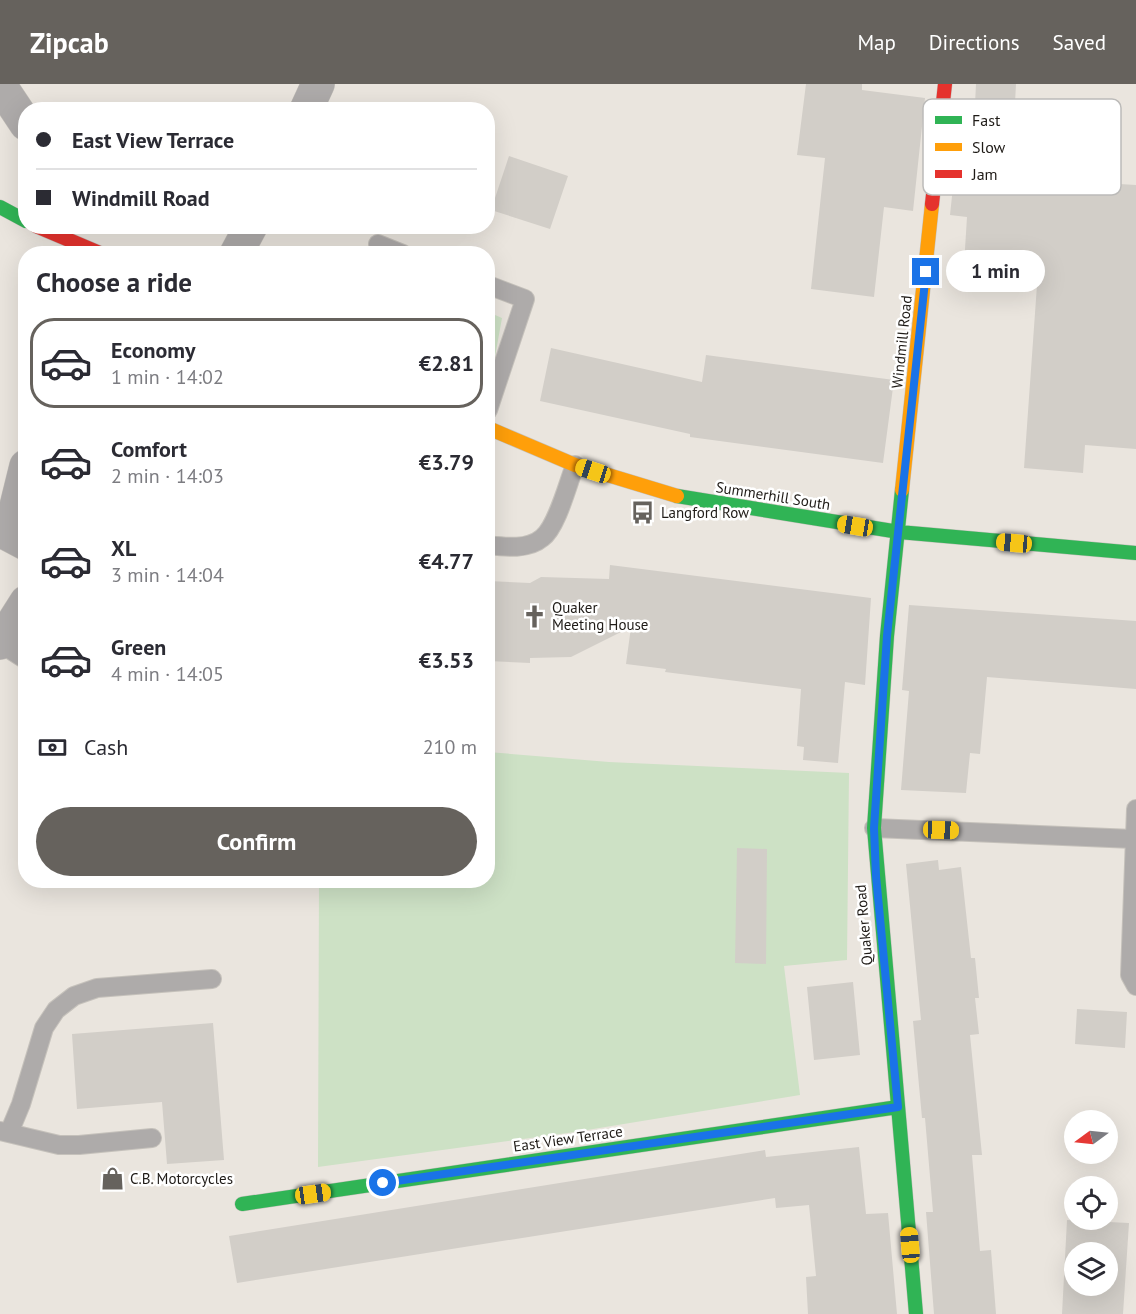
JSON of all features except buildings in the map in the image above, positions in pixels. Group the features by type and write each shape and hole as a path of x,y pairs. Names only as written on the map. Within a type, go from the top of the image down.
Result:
{"street":[{"path":"310,102 318,84"},
{"name":"Windmill Road","path":"943,99 945,84"},
{"path":"0,85 18,112"},
{"name":"Windmill Road","path":"899,532 934,195"},
{"path":"0,207 18,216"},
{"path":"55,234 83,246"},
{"name":"Summerhill South","path":"495,431 575,465 681,497 899,532 1136,553"},
{"path":"18,498 9,535 18,540"},
{"name":"Quaker Road","path":"899,532 885,658 874,828 916,1314"},
{"path":"0,643 18,615"},
{"name":"East View Terrace","path":"242,1204 898,1107"}],"lane":[{"path":"378,244 383,246"},
{"path":"495,288 525,299 495,389"},
{"path":"495,545 522,547 542,538 551,527 575,465"},
{"path":"0,643 18,655"},
{"path":"1136,809 1133,838 1130,975 1136,986"},
{"path":"874,828 1133,838"},
{"path":"152,1138 59,1145 4,1132 21,1104 44,1028 56,1010 74,996 97,988 212,979"}],"green space":[{"path":"495,315 502,318 495,356"},
{"path":"495,753 609,762 849,773 847,960 784,966 800,1095 575,1132 318,1167 319,888 495,888"}],"traffic: fast":[{"path":"0,207 18,217"},
{"path":"902,490 887,636 874,828 916,1314"},
{"path":"677,496 899,532 1136,553"},
{"path":"242,1204 898,1107"}],"traffic: slow":[{"path":"902,490 932,204"},
{"path":"495,431 575,465 677,496"}],"traffic: jam":[{"path":"943,99 945,84"},
{"path":"932,204 933,195"},
{"path":"55,234 83,246"}],"place":[{"name":"Langford Row","path":"643,513"},
{"name":"Quaker Meeting House","path":"534,617"},
{"name":"C.B. Motorcycles","path":"112,1179"}],"route":[{"path":"383,1183 898,1107 876,876 874,828 887,636 926,272"}]}
